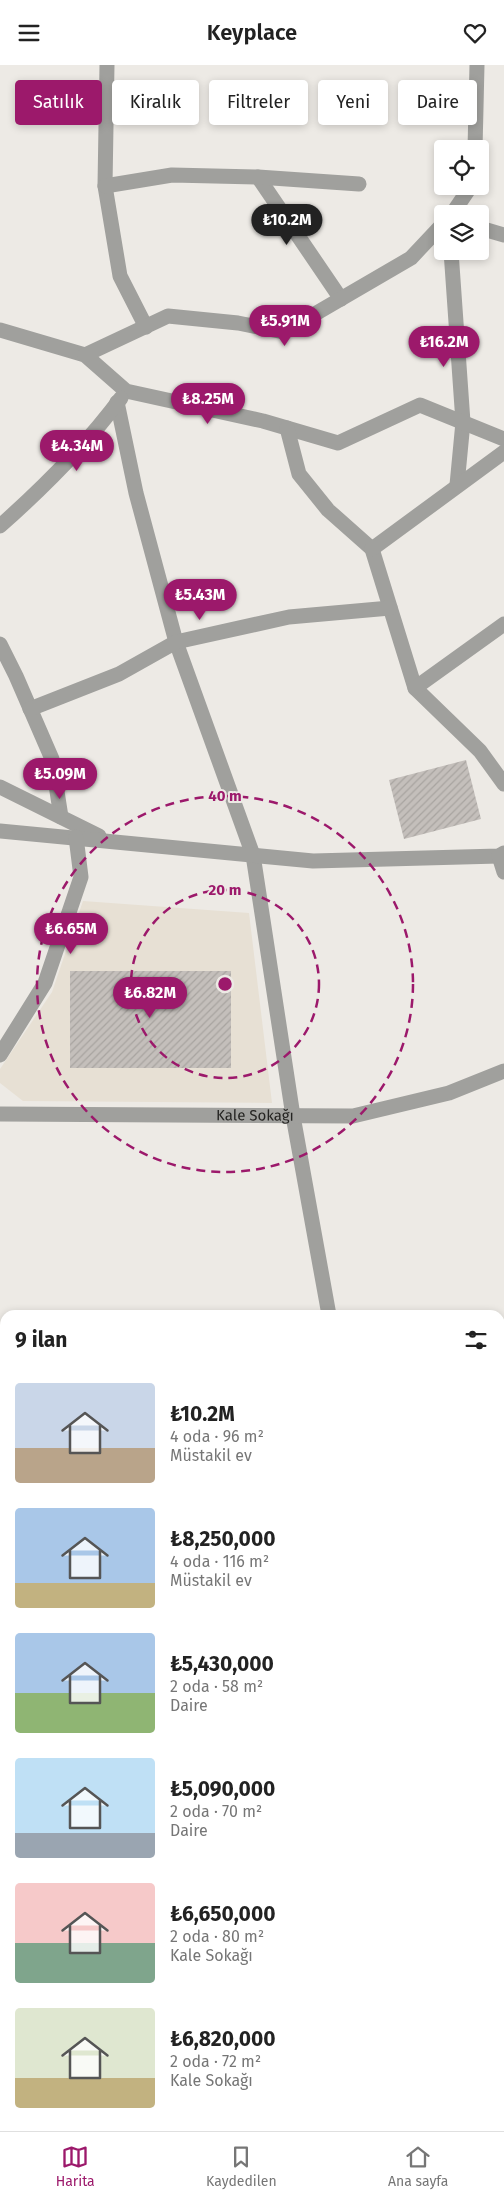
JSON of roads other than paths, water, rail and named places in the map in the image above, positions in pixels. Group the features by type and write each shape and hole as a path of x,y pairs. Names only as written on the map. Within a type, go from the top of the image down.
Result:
{"street":[{"path":"107,65 105,186 120,276 146,327"},
{"path":"475,140 477,65"},
{"path":"105,186 172,175 258,177 359,184"},
{"path":"258,177 341,299"},
{"path":"489,231 504,235"},
{"path":"85,355 168,316 238,323 284,332 411,258 434,234"},
{"path":"452,260 463,422 457,485"},
{"path":"0,330 85,355 122,397 136,493 176,642 253,855 293,1116 328,1310"},
{"path":"122,397 287,428 338,443 420,405 504,439"},
{"path":"0,525 33,496 94,431 122,397"},
{"path":"287,428 299,474 328,510 372,549 416,688 480,751 504,784"},
{"path":"372,549 504,452"},
{"path":"30,709 119,674 176,642 289,617 390,608"},
{"path":"416,688 504,624"},
{"path":"0,644 52,759 61,817"},
{"path":"0,787 107,839"},
{"path":"0,831 107,839 313,861 502,855 504,872"},
{"path":"0,1055 45,983 81,877 76,837"},
{"name":"Kale Sokağı","path":"0,1114 353,1117 449,1093 504,1071"}]}
